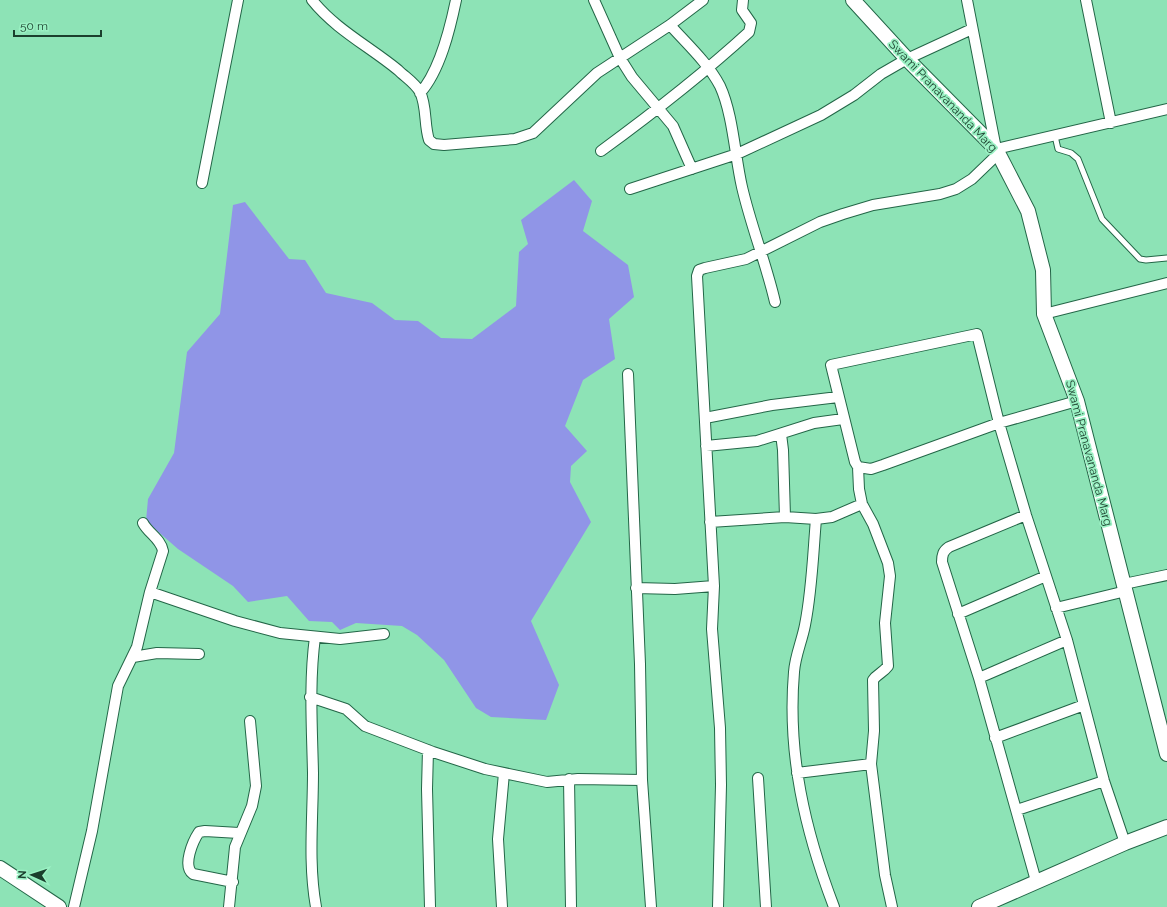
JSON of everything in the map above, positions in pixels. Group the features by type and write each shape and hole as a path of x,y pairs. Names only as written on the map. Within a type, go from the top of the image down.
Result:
{"street":[{"path":"202,183 238,0"},
{"path":"312,0 321,11 381,56 414,84 420,93 429,140 434,144 444,145 515,139 533,133 597,73 670,25 703,0"},
{"path":"420,93 432,76 451,22 456,0"},
{"path":"594,0 620,58 632,77 673,126 692,169"},
{"path":"601,151 660,109 709,69 749,32 751,23 742,10 743,0"},
{"name":"Swami Pranavananda Marg","path":"853,0 907,60 997,152 1028,211 1043,270 1044,314 1077,401 1167,754"},
{"path":"967,0 997,152"},
{"path":"1086,0 1111,123"},
{"path":"670,25 709,69 724,97 746,203 760,252 766,266 775,302"},
{"path":"630,189 737,154 821,115 854,96 881,74 972,29"},
{"path":"718,907 720,749 712,629 714,586 697,276 699,270 746,259 820,222 842,214 873,205 940,194 956,189 972,179 997,152 1055,136 1167,109"},
{"path":"1044,314 1167,283"},
{"path":"892,907 885,875 871,764 874,731 872,680 876,675 884,672 888,666 885,623 890,576 888,563 873,524 862,504 859,489 858,467 855,462 843,419 831,365 977,334 999,423 1026,515 1067,640 1104,781 1125,843"},
{"path":"628,374 642,780 650,907"},
{"path":"705,418 772,405 838,397"},
{"path":"858,467 872,469 999,423 1077,401"},
{"path":"706,446 757,441 814,423 843,419"},
{"path":"781,434 783,450 785,517"},
{"path":"710,522 785,517 816,519 832,517 862,504"},
{"path":"1026,515 944,550 942,562 979,678 1036,881"},
{"path":"816,519 805,625 794,670 792,704 797,773 804,816 834,907"},
{"path":"74,907 92,831 118,686 133,657 150,592 163,551 162,545 147,531 143,523"},
{"path":"1056,608 1167,575"},
{"path":"958,614 1046,576"},
{"path":"636,588 675,589 714,586"},
{"path":"150,592 235,621 280,633 340,638 384,634"},
{"path":"315,636 310,697 313,773 312,861 316,907"},
{"path":"979,678 1067,640"},
{"path":"133,657 157,653 199,654"},
{"path":"310,697 346,709 365,726 428,750 485,769 547,782 569,779 642,780"},
{"path":"995,738 1084,705"},
{"path":"229,907 233,882 235,847 239,833 252,806 256,786 250,721"},
{"path":"428,750 427,789 430,907"},
{"path":"797,773 871,764"},
{"path":"502,907 498,840 504,773"},
{"path":"758,778 766,907"},
{"path":"569,779 571,907"},
{"path":"1017,810 1104,781"},
{"path":"979,907 1125,843 1167,827"},
{"path":"233,882 193,874 189,871 188,865 195,838 199,832 239,833"},
{"path":"0,868 59,907"}],"lane":[{"path":"1055,136 1058,149 1071,153 1078,158 1102,219 1127,247 1140,259 1146,260 1167,258"}],"water":[{"path":"574,180 592,201 583,231 628,265 634,297 609,319 615,359 583,380 565,426 587,451 571,466 570,482 591,522 531,621 559,685 546,720 491,717 476,708 444,660 417,635 402,626 356,623 340,630 332,622 309,621 287,596 248,602 233,586 178,549 146,521 148,499 174,453 187,352 220,314 233,205 245,202 289,259 305,260 326,293 372,303 395,320 418,321 441,338 472,339 516,306 519,252 528,244 521,220"}]}
